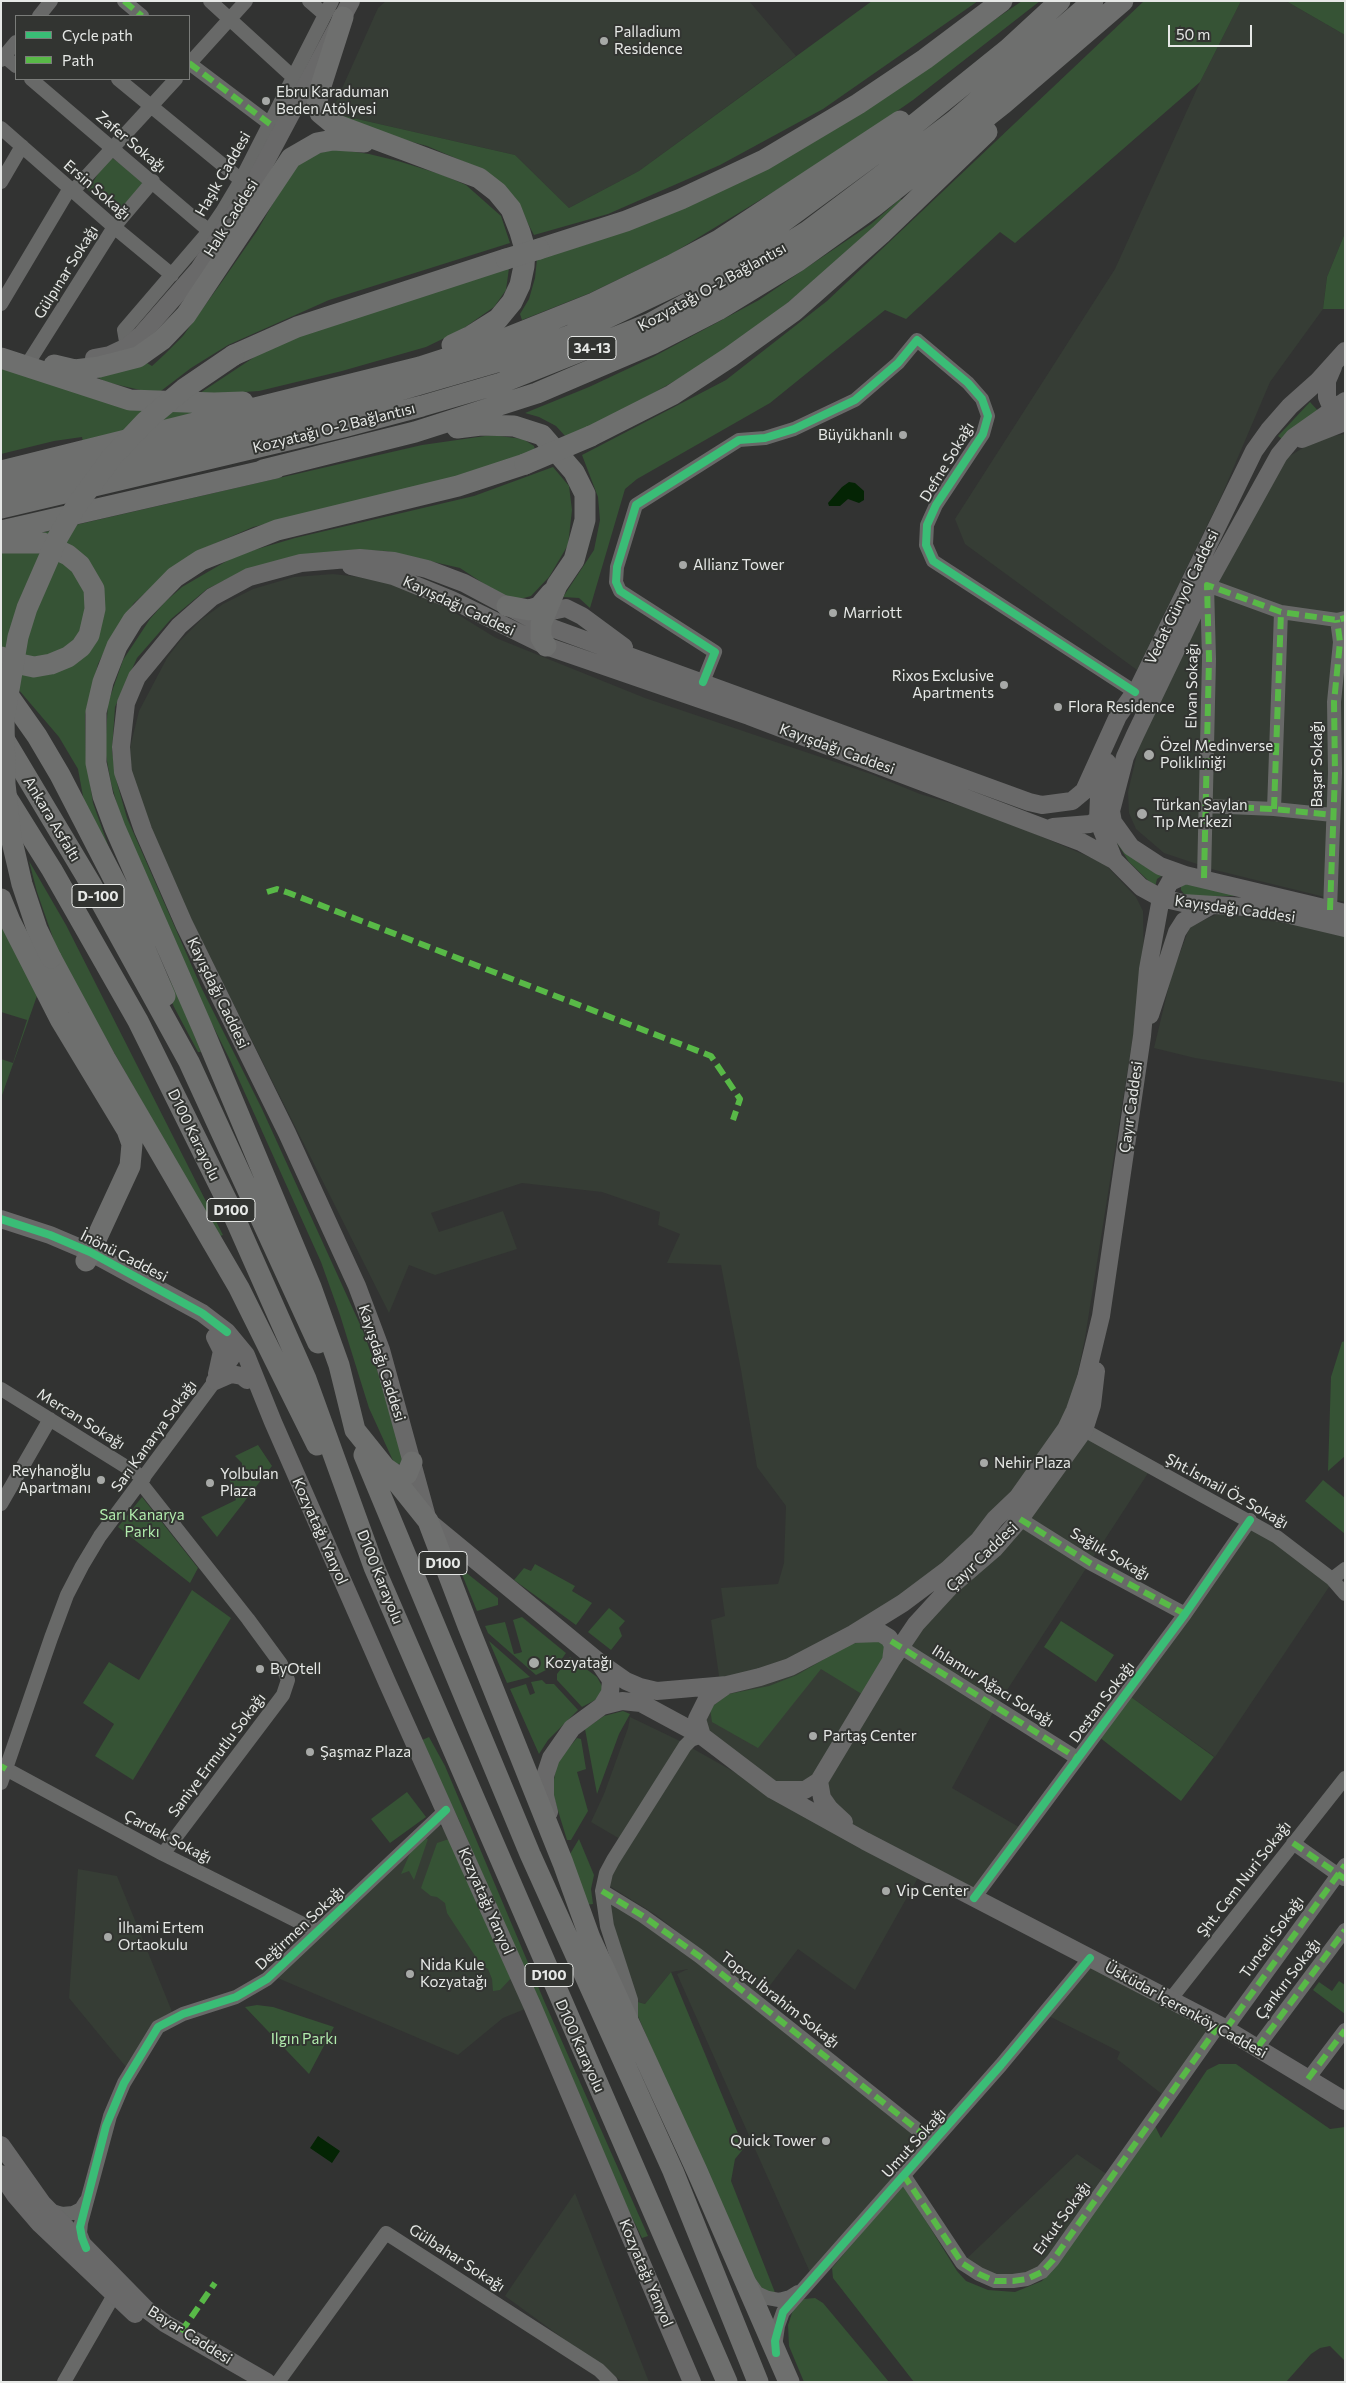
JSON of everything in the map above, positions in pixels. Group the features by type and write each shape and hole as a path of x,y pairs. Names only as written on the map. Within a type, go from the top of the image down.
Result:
{"highway":[{"path":"374,1567 239,1288 105,1058 37,929 22,884 11,836 5,784 4,719 18,638 30,600 58,537 76,506 112,457 146,421 184,389 234,355 297,327 626,221 681,199 764,160 858,104 925,59 1002,1"},
{"path":"1,471 420,368 494,343 594,303 687,258 719,240 920,107 1059,1"},
{"name":"Kozyatağı O-2 Bağlantısı","path":"1,488 345,406 504,360 571,335 701,273 769,232 905,132 1008,49 1059,1"},
{"name":"Kozyatağı O-2 Bağlantısı","path":"1,508 343,427 422,406 501,383 651,323 730,280 808,231 954,121 1093,1"},
{"path":"355,1430 339,1364 311,1286 202,1026 114,828 103,796 96,763 96,712 103,682 117,646 133,620 175,576 201,560 277,530 458,486 525,464 591,436 672,395 730,357 794,311 881,234 1123,1"},
{"path":"263,470 415,432 537,393 654,343 718,310 798,261 873,207 1003,104 1123,1"},
{"path":"1,358 130,400 214,403 262,401 350,385 428,356 471,336 498,319 512,302 520,285 525,249 511,209 497,192 472,175 332,123 320,113 317,101 338,8"},
{"path":"39,362 76,370 99,368 138,357 162,340 186,315 291,158 317,143 333,140 389,145"},
{"path":"1,531 432,432 481,425 514,426 542,435 574,472 585,494 585,520 574,560 539,607 529,610 507,606"},
{"path":"1,542 44,543 68,555 80,565 94,589 95,609 89,635 80,647 68,657 50,664 34,667 15,663 1,657"},
{"path":"546,646 541,638 541,624 557,584"},
{"path":"1,685 37,736 60,775 122,894 156,971 189,1062"},
{"name":"Ankara Asfaltı","path":"1,734 92,886 189,1062"},
{"name":"D100 Karayolu","path":"1,788 52,870 138,1021 230,1206 306,1379 374,1567 727,2382"},
{"path":"1,805 52,870"},
{"path":"1,898 10,921 60,1019 127,1130 132,1144 130,1166 88,1257"},
{"name":"D100 Karayolu","path":"189,1062 291,1282 355,1430 530,1854 672,2171 758,2382"},
{"name":"D100","path":"355,1430 428,1521 563,1863 590,1938 789,2382"},
{"path":"381,1464 397,1476 407,1474 412,1462"},
{"path":"672,2171 719,2261 774,2382"}],"main road":[{"name":"Halk Caddesi","path":"39,362 89,359 110,354 127,347 153,322 199,269 250,189 338,8"},
{"path":"1,350 39,362"},
{"path":"1340,357 1332,375 1337,387 1345,394"},
{"path":"1340,357 1327,381 1327,397 1341,409"},
{"name":"Vedat Günyol Caddesi","path":"1114,860 1098,820 1099,797 1108,759 1135,692 1254,451 1285,412 1340,357"},
{"name":"Vedat Günyol Caddesi","path":"1115,792 1132,742 1207,585 1278,455 1294,437 1341,409"},
{"path":"1278,455 1305,437 1345,422"},
{"name":"Kayışdağı Caddesi","path":"428,1521 382,1350 357,1286 287,1133 184,924 134,809 123,772 121,746 126,703 141,671 179,626 212,597 249,577 301,563 360,558 402,563 427,569 464,583 541,624 636,657 1029,802 1042,805 1072,801 1084,791 1118,716 1135,692"},
{"name":"Kayışdağı Caddesi","path":"326,561 393,576 452,600 546,646 677,690 1081,842 1114,860 1141,887 1161,898 1278,912 1345,928"},
{"path":"1040,826 1076,826 1098,820 1115,792"},
{"name":"Kayışdağı Caddesi","path":"1115,792 1111,811 1113,822 1121,837 1149,860 1185,875 1204,878 1337,912"},
{"path":"1161,898 1170,882 1185,875"},
{"name":"Çayır Caddesi","path":"819,1781 894,1650 950,1587 994,1549 1020,1519 1084,1430 1092,1405 1100,1344 1101,1316 1142,1036 1148,969 1161,898"},
{"path":"1142,1036 1158,995 1177,932 1184,921 1212,905"},
{"name":"İnönü Caddesi","path":"1,1219 50,1235 88,1257 202,1313 221,1334 240,1346 250,1363 272,1422"},
{"name":"Çayır Caddesi","path":"428,1521 599,1662 626,1681 657,1691 727,1685 760,1678 790,1667 853,1634 903,1603 947,1570 979,1540 995,1519 1018,1497 1066,1429 1076,1410 1101,1316"},
{"path":"215,1381 233,1357 234,1344 221,1334"},
{"path":"215,1381 222,1353 220,1344 221,1334"},
{"path":"233,1357 272,1422"},
{"path":"215,1381 231,1374 242,1376 247,1380"},
{"name":"Kozyatağı Yanyol","path":"272,1422 386,1682 446,1810 532,2004 692,2382"},
{"path":"853,1634 881,1633 894,1650"},
{"path":"563,1863 545,1796 545,1776 551,1758 572,1728 602,1706 610,1693 611,1680 599,1662"},
{"path":"702,1736 697,1719 707,1699 727,1685"},
{"name":"Üsküdar İçerenköy Caddesi","path":"602,1706 622,1701 641,1703 702,1736 773,1790 865,1841 1222,2027 1345,2101"},
{"path":"773,1790 805,1790 819,1781"},
{"name":"Üsküdar İçerenköy Caddesi","path":"819,1781 822,1798 829,1808 865,1841"},
{"name":"Bayar Caddesi","path":"1,2145 44,2205 86,2248 115,2287 148,2323 250,2382"},
{"name":"Bayar Caddesi","path":"1,2174 6,2189 40,2224 115,2287 160,2319 267,2382"}],"street":[{"path":"41,15 51,1"},
{"path":"124,1 141,15"},
{"path":"210,1 293,78"},
{"path":"246,1 190,61 270,124"},
{"path":"309,1 338,8"},
{"name":"Haşlk Caddesi","path":"127,347 124,330 209,231 241,180 293,78 338,8"},
{"path":"15,43 3,58 15,65"},
{"name":"Zafer Sokağı","path":"32,80 112,149 153,181 209,231"},
{"path":"119,80 241,180"},
{"path":"1,304 71,189 112,149 175,80"},
{"name":"Ersin Sokağı","path":"1,128 114,227 172,274"},
{"path":"1,182 22,146"},
{"name":"Gülpınar Sokağı","path":"39,362 114,227 153,181"},
{"name":"Defne Sokağı","path":"703,682 715,652 620,591 616,582 616,567 636,505 739,440 765,438 794,429 855,400 898,363 917,340 968,383 982,399 988,416 983,434 936,504 927,525 926,545 933,561 1135,692"},
{"path":"1207,585 1281,612 1341,619"},
{"name":"Elvan Sokağı","path":"1204,878 1209,659 1207,585"},
{"path":"1274,809 1281,612"},
{"name":"Başar Sokağı","path":"1337,912 1333,815 1339,729 1334,702 1341,619"},
{"path":"1206,806 1274,809 1333,815"},
{"name":"Sarı Kanarya Sokağı","path":"1,1784 46,1651 70,1589 94,1546 215,1381"},
{"name":"Mercan Sokağı","path":"1,1389 142,1480"},
{"path":"1,1504 50,1419"},
{"name":"Şht.İsmail Öz Sokağı","path":"1084,1430 1250,1520 1277,1537 1332,1579 1345,1594"},
{"name":"Saniye Ermutlu Sokağı","path":"142,1480 281,1664 288,1680 283,1694 164,1854"},
{"name":"Sağlık Sokağı","path":"1020,1519 1090,1563 1185,1614"},
{"name":"Destan Sokağı","path":"974,1898 1185,1614 1250,1520"},
{"path":"1332,1579 1345,1569"},
{"name":"Ihlamur Ağacı Sokağı","path":"894,1650 1077,1758"},
{"path":"632,2029 631,2000 607,1926 602,1891 606,1873 685,1746 691,1740 702,1736"},
{"name":"Çardak Sokağı","path":"6,1769 164,1854 317,1931"},
{"name":"Şht. Cem Nuri Sokağı","path":"1170,2000 1345,1778"},
{"name":"Değirmen Sokağı","path":"86,2248 80,2231 106,2126 124,2083 158,2027 178,2016 221,2003 254,1988 270,1976 446,1810"},
{"path":"1293,1843 1342,1873"},
{"name":"Tunceli Sokağı","path":"1222,2027 1342,1873"},
{"name":"Topçu İbrahim Sokağı","path":"602,1891 643,1916 699,1956 933,2142"},
{"name":"Çankırı Sokağı","path":"1256,2048 1345,1930"},
{"name":"Umut Sokağı","path":"776,2352 775,2341 783,2312 1052,2006 1090,1958"},
{"name":"Erkut Sokağı","path":"903,2174 962,2263 979,2274 995,2281 1028,2279 1042,2272 1053,2260 1222,2027"},
{"path":"1308,2079 1345,2030"},
{"path":"6,2189 44,2205 56,2214 73,2213 81,2209 86,2201"},
{"name":"Gülbahar Sokağı","path":"278,2382 383,2235 387,2233 599,2370 611,2382"},
{"path":"738,2267 758,2292 768,2298 780,2300 790,2297 802,2289"},
{"path":"64,2382 115,2287"}],"shaded area":[{"path":"386,1 749,1 796,56 639,171 569,208 515,155 331,113 378,8"},
{"path":"1241,1 1286,1 1345,35 1345,233 1327,277 1323,309 1270,382 1221,497 1137,670 965,544 955,519 1115,269 1200,82"},
{"path":"1345,434 1345,902 1215,870 1164,853 1136,829 1129,813 1128,792 1140,741 1207,585 1280,462 1319,438"},
{"path":"849,482 855,483 864,491 864,500 859,503 848,499 840,506 829,506 828,503"},
{"path":"333,574 377,579 431,598 496,638 645,698 871,774 920,794 988,814 1104,863 1136,897 1143,911 1144,967 1085,1338 1066,1429 979,1540 854,1634 900,1647 1087,1433 1152,1467 996,1707 952,1788 1024,1830 974,1898 865,1841 819,1781 773,1790 702,1736 697,1719 727,1685 719,1676 711,1620 725,1616 721,1588 778,1584 784,1563 786,1506 757,1467 721,1265 667,1263 680,1234 658,1225 660,1212 602,1192 522,1183 431,1213 439,1232 503,1211 517,1249 435,1275 409,1265 389,1313 159,856 132,781 130,748 139,711 167,658 180,641 202,619 223,604 253,589 294,577"},
{"path":"1220,913 1299,924 1345,934 1345,1083 1195,1058 1154,1048 1171,977 1190,926"},
{"path":"1250,1513 1274,1530 1331,1584 1215,1757 1131,1697"},
{"path":"630,1717 682,1742 620,1839 591,1822 604,1794 628,1728"},
{"path":"690,1747 919,1876 855,1990 798,1949 761,1997 656,1915 608,1885 612,1871"},
{"path":"435,1820 453,1840 525,2009 503,2018 458,2055 273,1976"},
{"name":"İlhami Ertem Ortaokulu","path":"78,1869 117,1876 175,2019 126,2067 69,1998"},
{"path":"602,1891 699,1956 925,2142 813,2279 677,1974 688,1969 671,1972 645,2004 631,2000"},
{"path":"1090,1958 1219,2025 1167,2098 1117,2059 1120,2052 1045,2014"},
{"path":"318,2136 340,2151 332,2163 310,2148"},
{"path":"1077,2154 1111,2177 1053,2260 1013,2281 962,2263"},
{"path":"575,2193 649,2382 620,2380 505,2296"}],"green space":[{"path":"872,1 978,1 823,109 720,165 608,214 534,235 517,203 486,171 427,146 336,121 331,113 515,155 569,208 639,171"},
{"path":"1022,1 1040,1 913,100 834,155 673,253 590,293 522,320 520,314 529,299 535,278 537,259 597,241 959,44"},
{"path":"1144,1 1241,1 1200,82 1015,243 1000,232 906,319 885,310 770,403 637,479 625,489 590,608 579,598 563,597 594,550 600,520 598,497 582,455 726,380 827,301"},
{"path":"1286,1 1345,1 1345,35"},
{"path":"335,149 398,161 443,175 466,185 501,216 510,243 329,300 228,345 191,368 157,394 106,382 93,375 147,363 152,366 165,354 183,336 257,231 297,162"},
{"path":"109,156 148,182 119,216 88,190"},
{"path":"900,199 903,200 850,250 766,321 701,366 620,412 566,437 556,426 539,417 525,413 589,387 653,357 759,300 871,224"},
{"path":"1345,233 1345,309 1323,309 1327,277"},
{"path":"509,268 506,290 494,307 461,330 426,347 342,371 259,391 197,395 265,350 300,335"},
{"path":"1,363 209,409 83,442 82,437 54,441 1,454"},
{"path":"1310,402 1321,414 1282,439 1278,436"},
{"path":"492,435 523,439 534,446 535,450 457,477 253,527 207,547 166,574 134,603 113,634 98,664 85,715 86,757 93,803 115,865 85,807 78,769 59,737 1,669 1,662 72,662 99,585 32,535 422,445"},
{"path":"553,467 569,486 572,510 568,545 549,577 531,596 520,599 504,597 460,568 386,551 355,550 248,569 207,589 171,619 137,658 115,707 112,751 117,783 127,818 202,989 262,1109 363,1331 386,1395 406,1462 395,1465 369,1408 321,1262 230,1060 192,984 121,818 111,783 105,750 108,703 123,660 150,619 182,587 237,555 295,538 474,496"},
{"path":"18,548 69,561 88,593 80,637 65,650 35,660 1,650 1,551"},
{"path":"1112,835 1139,863 1163,875 1157,879 1155,887 1129,862"},
{"path":"29,861 66,925 223,1235 220,1236 184,1175 60,958 37,892"},
{"path":"1185,883 1242,896 1192,896 1184,894 1181,890 1181,886"},
{"path":"1,920 38,993 1,1098 1,1059 13,1063 27,1020 1,1012"},
{"path":"168,977 180,1000 201,1052 198,1052 174,1007 167,990"},
{"path":"1345,1341 1345,1456 1328,1471 1331,1377 1342,1342"},
{"path":"258,1445 272,1466 217,1537 201,1517 236,1500 228,1475 234,1477 242,1471 242,1463 235,1456"},
{"path":"1323,1480 1345,1498 1345,1534 1305,1501"},
{"name":"Sarı Kanarya Parkı","path":"142,1497 198,1568 190,1583 118,1527"},
{"path":"535,1564 575,1586 572,1591 592,1603 576,1625 514,1580 524,1568 531,1571"},
{"path":"459,1567 498,1598 498,1605 477,1611"},
{"path":"192,1590 231,1618 133,1780 95,1756 114,1724 83,1703 109,1662 139,1680"},
{"path":"609,1608 625,1621 619,1628 622,1636 611,1650 588,1632"},
{"path":"522,1617 566,1653 554,1670 548,1669 536,1675 488,1633 485,1626 505,1622 514,1654 519,1653 522,1652 513,1620"},
{"path":"1061,1621 1114,1655 1096,1682 1044,1647"},
{"path":"876,1640 885,1643 886,1652 865,1696 821,1669 758,1748 712,1722 710,1708 729,1694 769,1686 797,1675 850,1644"},
{"path":"489,1641 530,1677 507,1683"},
{"path":"570,1657 597,1677 602,1686 602,1691 597,1699 582,1707 557,1680 557,1674"},
{"path":"542,1680 546,1684 554,1684 578,1710 548,1740 539,1754 510,1689 526,1684 530,1695 535,1693 531,1682"},
{"path":"1131,1697 1214,1757 1181,1801 1099,1737"},
{"path":"623,1711 630,1714 619,1734 597,1794 585,1729 604,1716"},
{"path":"429,1737 445,1766 545,2003 648,2236 642,2238 625,2203 459,1820 420,1741"},
{"path":"577,1738 581,1739 586,1769 577,1772 588,1811 571,1840 567,1840 552,1791 557,1762"},
{"path":"407,1792 426,1817 390,1843 371,1819"},
{"path":"425,1838 428,1839 414,1880 409,1871 401,1874 411,1851"},
{"path":"449,1839 513,1976 500,1990 493,1991 492,1979 488,1969 481,1965 447,1913 445,1903 421,1888 437,1843"},
{"path":"579,1839 594,1875 591,1889 593,1904 586,1905 570,1854"},
{"path":"671,1972 744,2148 735,2159 731,2181 776,2295 757,2293 631,2000 645,2004"},
{"path":"1339,1981 1345,1985 1345,2014 1313,1990 1319,1982 1332,1991"},
{"name":"Ilgın Parkı","path":"257,2005 273,2007 334,2027 309,2074 245,2007"},
{"path":"1219,2064 1236,2064 1330,2129 1345,2127 1345,2361 1330,2346 1320,2348 1311,2354 1286,2382 914,2382 833,2278 832,2268 903,2184 957,2271 966,2281 988,2290 1015,2292 1042,2281 1155,2126 1161,2138 1207,2070"},
{"path":"815,2298 823,2303 889,2382 804,2382 789,2346 788,2325 793,2310 804,2299"}],"marked path":[{"path":"124,1 141,15"},
{"path":"190,64 270,124"},
{"path":"1204,878 1209,659 1207,585 1281,612 1337,620 1345,618"},
{"path":"1274,809 1281,612"},
{"path":"1330,910 1335,773 1334,702 1340,642 1337,620"},
{"path":"1206,806 1274,809 1333,815"},
{"path":"267,892 277,889 289,893 711,1056 740,1099 733,1120"},
{"path":"1020,1519 1090,1563 1185,1614"},
{"path":"891,1641 1077,1758"},
{"path":"1,1766 6,1769"},
{"path":"1293,1843 1345,1879"},
{"path":"1226,2029 1345,1865"},
{"path":"602,1891 643,1916 699,1956 933,2142"},
{"path":"1257,2048 1345,1930"},
{"path":"903,2174 962,2263 979,2274 995,2281 1027,2279 1042,2272 1053,2260 1219,2025"},
{"path":"1308,2079 1345,2030"},
{"path":"181,2332 215,2283"}],"cycle path":[{"path":"703,682 715,652 620,591 616,582 617,567 636,505 739,440 765,438 794,429 855,400 898,363 917,340 968,383 982,399 988,416 983,434 936,505 927,525 926,545 933,561 1135,692"},
{"path":"1,1219 50,1235 90,1252 202,1313 227,1332"},
{"path":"974,1898 1185,1614 1250,1520"},
{"path":"86,2248 80,2227 106,2126 124,2083 158,2027 183,2014 236,1997 267,1979 446,1810"},
{"path":"776,2353 775,2341 783,2312 1001,2065 1090,1958"}],"place":[{"name":"Palladium Residence","path":"604,41"},
{"name":"Ebru Karaduman Beden Atölyesi","path":"266,101"},
{"name":"Büyükhanlı","path":"903,435"},
{"name":"Allianz Tower","path":"683,565"},
{"name":"Marriott","path":"833,613"},
{"name":"Rixos Exclusive Apartments","path":"1004,685"},
{"name":"Flora Residence","path":"1058,707"},
{"name":"Özel Medinverse Polikliniği","path":"1149,755"},
{"name":"Türkan Saylan Tıp Merkezi","path":"1142,814"},
{"name":"Nehir Plaza","path":"984,1463"},
{"name":"Reyhanoğlu Apartmanı","path":"101,1480"},
{"name":"Yolbulan Plaza","path":"210,1483"},
{"name":"Kozyatağı","path":"534,1663"},
{"name":"ByOtell","path":"260,1669"},
{"name":"Partaş Center","path":"813,1736"},
{"name":"Şaşmaz Plaza","path":"310,1752"},
{"name":"Vip Center","path":"886,1891"},
{"name":"İlhami Ertem Ortaokulu","path":"108,1937"},
{"name":"Nida Kule Kozyatağı","path":"410,1974"},
{"name":"Quick Tower","path":"826,2141"}]}
